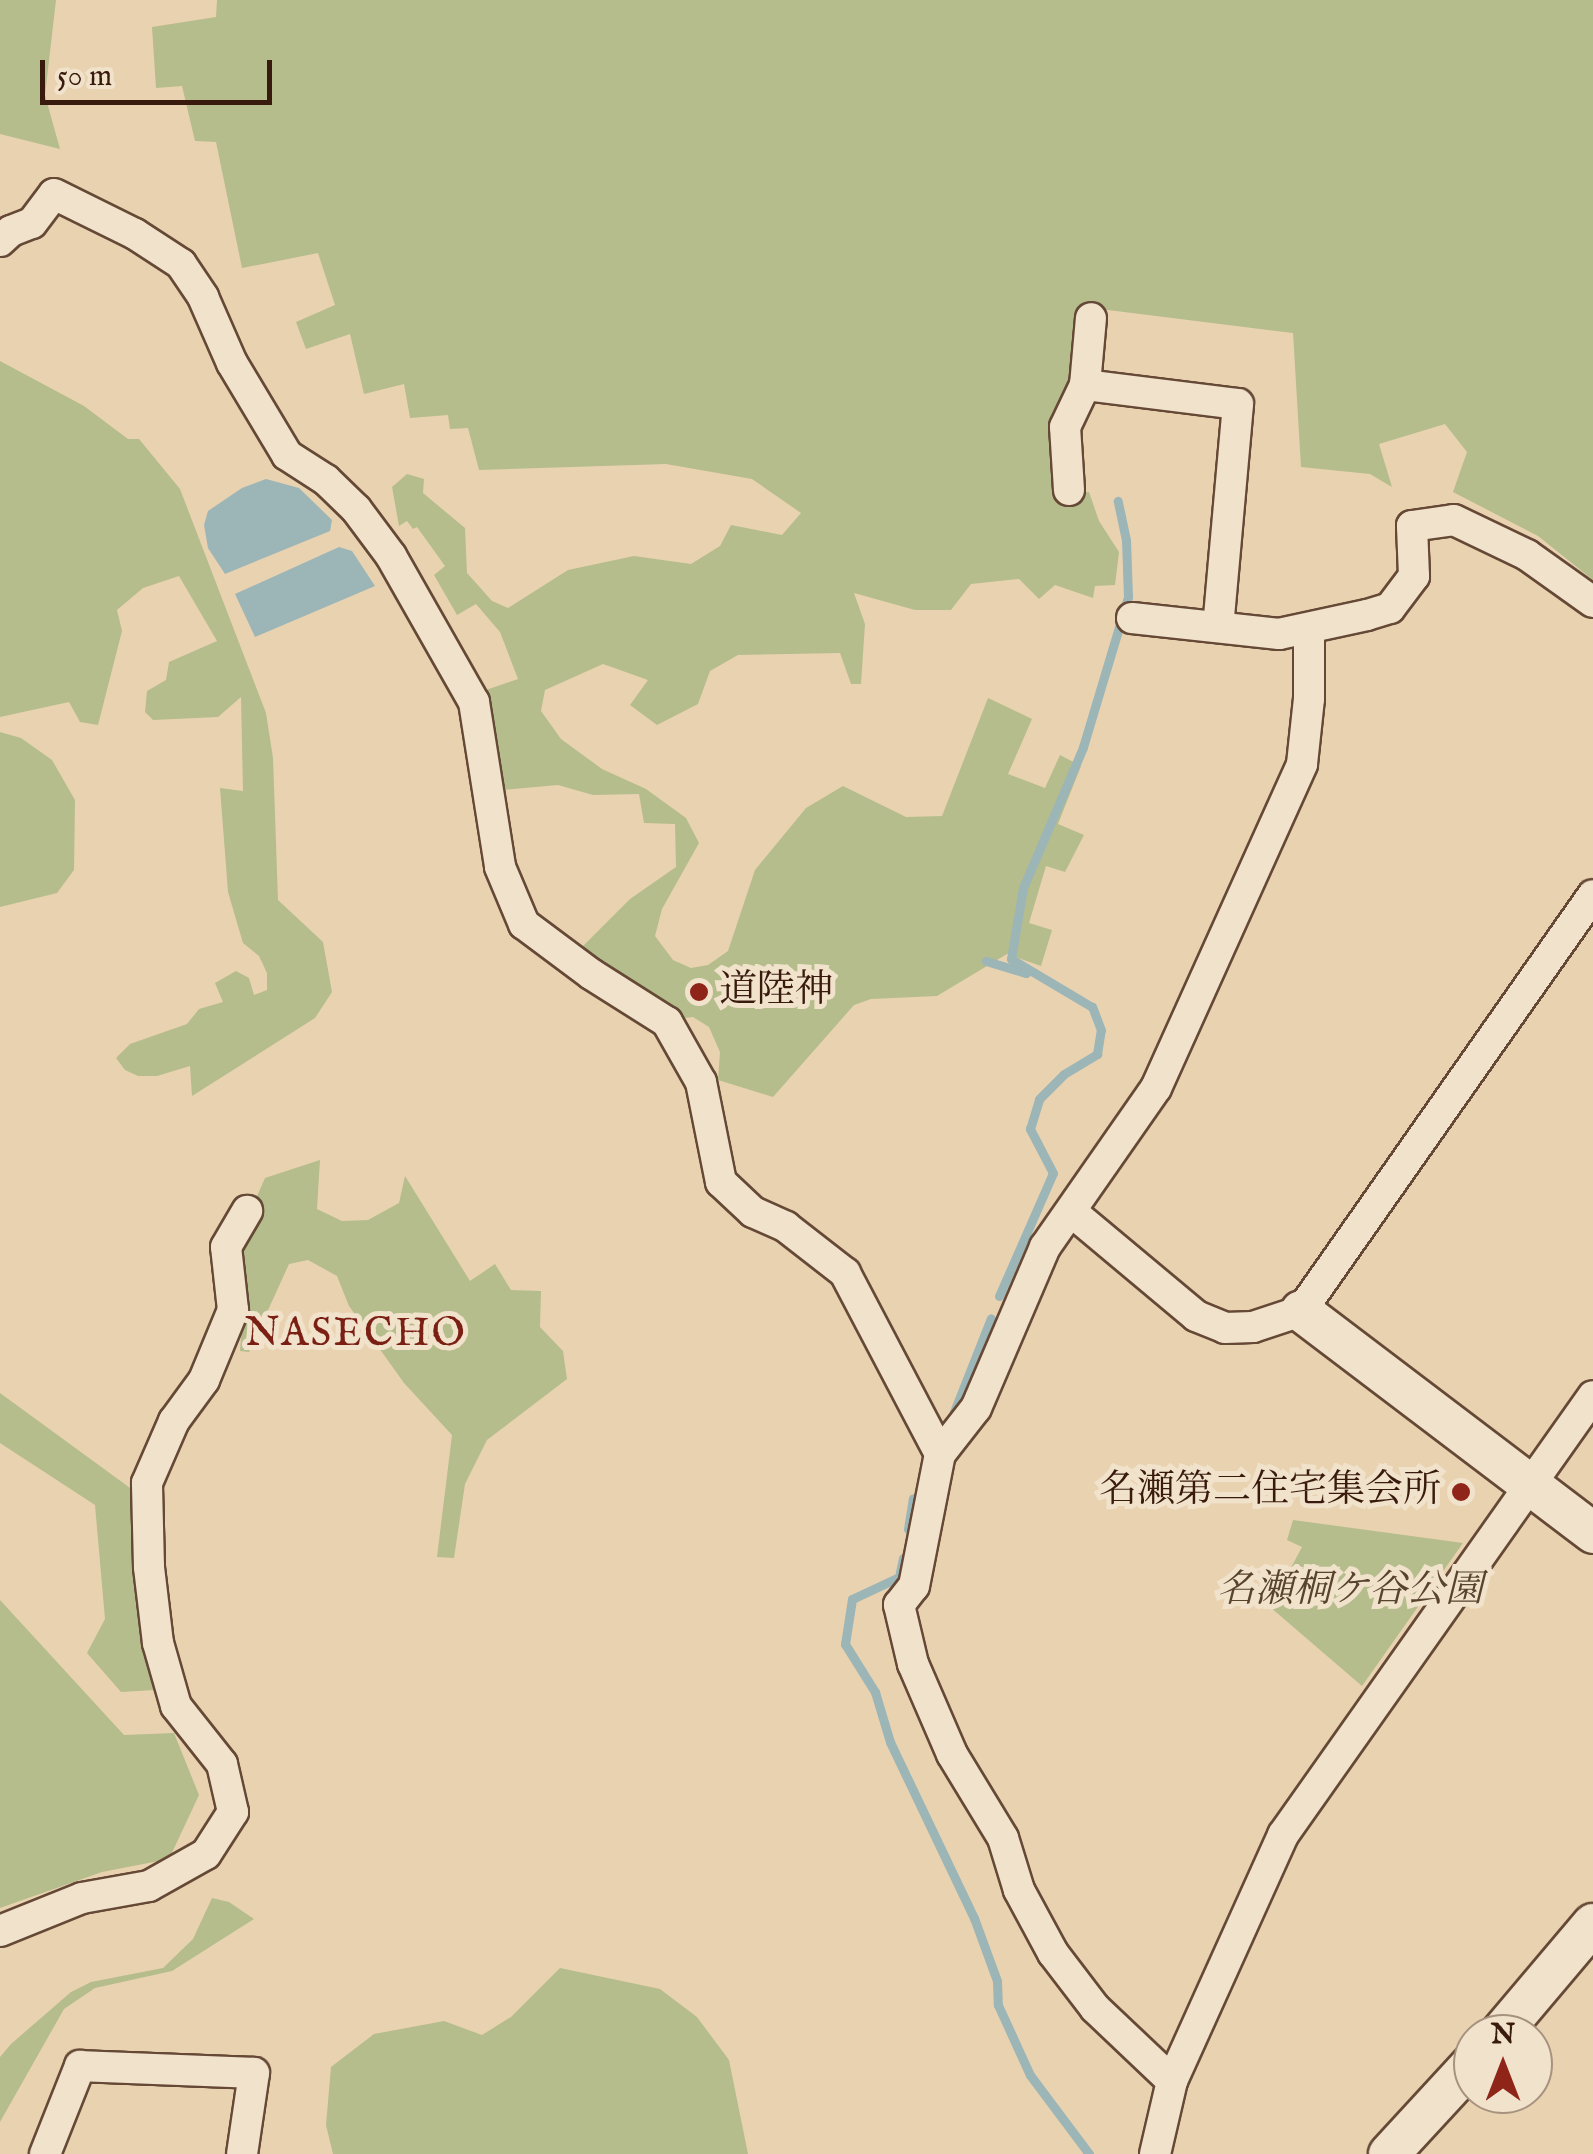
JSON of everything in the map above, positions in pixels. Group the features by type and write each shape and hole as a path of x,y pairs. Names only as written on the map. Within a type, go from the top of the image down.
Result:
{"street":[{"path":"0,241 11,231 32,223 54,194 135,234 181,264 203,297 232,363 287,455 326,480 356,509 391,556 474,702 500,867 524,924 590,974 668,1022 701,1082 721,1182 753,1212 786,1227 845,1273 940,1454"},
{"path":"1069,490 1064,426 1085,386 1091,318"},
{"path":"1085,386 1238,404 1218,626"},
{"path":"1132,618 1279,634 1390,608 1414,576 1412,526 1454,520 1527,554 1593,602"},
{"path":"1172,2080 1095,2008 1053,1952 1019,1890 1003,1838 952,1754 913,1664 899,1605 914,1586 940,1454 976,1408 1045,1247 1072,1214 1156,1088 1302,764 1310,700 1308,630"},
{"path":"1072,1214 1196,1316 1225,1328 1254,1326 1301,1310 1593,895"},
{"path":"0,1931 82,1898 149,1886 206,1854 232,1812 222,1764 176,1706 158,1643 149,1566 147,1483 174,1420 204,1380 233,1310 226,1247 247,1212"},
{"path":"1301,1310 1593,1533"},
{"path":"1155,2154 1172,2080 1283,1835 1593,1396"},
{"path":"1517,2014 1593,1924"},
{"path":"45,2154 80,2066 254,2073 242,2154"},
{"path":"1389,2154 1453,2085"}],"green space":[{"path":"0,0 56,0 45,95 60,149 0,134"},
{"path":"217,0 1593,0 1593,580 1538,536 1453,492 1467,452 1445,424 1379,444 1392,487 1370,474 1301,467 1293,333 1084,307 1065,493 1089,492 1099,521 1119,552 1115,585 1095,586 1093,598 1055,585 1039,599 1019,579 971,584 951,610 915,610 854,593 865,624 861,684 851,684 840,653 738,655 710,671 698,704 657,725 630,705 648,680 603,664 545,690 541,711 561,739 602,769 646,789 686,818 699,843 662,909 655,936 673,960 691,968 708,965 728,951 755,870 806,808 843,786 906,817 942,816 988,698 1032,719 1008,774 1045,788 1060,755 1081,766 1058,824 1084,835 1065,872 1046,866 1029,923 1052,930 1041,966 1007,954 937,996 871,999 854,1005 773,1097 718,1080 720,1052 709,1027 693,1017 668,1020 580,949 630,899 676,867 675,824 644,823 639,794 593,795 558,785 501,790 477,693 518,679 500,632 476,604 457,615 434,575 445,566 417,527 413,529 407,521 399,526 392,487 407,474 424,479 423,493 465,528 467,573 492,601 508,608 568,570 634,556 691,564 720,546 731,525 782,535 801,513 752,479 666,464 479,470 468,428 450,429 448,415 410,418 404,384 364,394 350,334 306,349 296,322 335,305 318,253 242,268 216,142 195,141 182,86 156,88 152,27 216,17"},
{"path":"0,361 84,406 128,439 139,439 180,489 266,713 273,758 278,900 323,942 332,992 315,1018 192,1096 190,1066 157,1076 138,1076 125,1070 116,1058 130,1044 187,1024 199,1009 223,1002 215,983 236,971 249,978 254,995 267,990 267,973 259,956 243,943 228,892 220,788 243,791 241,697 218,717 153,720 145,712 147,691 166,680 169,662 217,641 179,576 143,588 117,610 122,631 98,725 80,722 69,702 0,717"},
{"path":"0,732 21,738 52,760 75,800 74,870 57,893 0,907"},
{"path":"320,1160 317,1209 342,1221 368,1220 399,1203 405,1176 470,1281 495,1264 511,1290 541,1291 540,1327 563,1351 567,1379 487,1440 465,1484 454,1558 437,1557 452,1435 404,1383 349,1306 337,1276 308,1260 289,1264 249,1352 240,1351 243,1312 233,1251 265,1178"},
{"path":"0,1393 137,1493 138,1619 155,1690 121,1692 87,1653 105,1619 95,1505 0,1443"},
{"name":"名瀬桐ケ谷公園","path":"1293,1520 1463,1543 1362,1686 1270,1607 1302,1547 1287,1540"},
{"path":"0,1600 124,1735 174,1733 199,1795 169,1859 102,1872 0,1908"},
{"path":"212,1898 229,1902 254,1919 172,1971 95,1988 64,2009 0,2122 0,2057 11,2044 71,1992 91,1982 163,1968 193,1939"},
{"path":"560,1968 660,1989 697,2017 729,2060 748,2154 333,2154 326,2125 331,2067 374,2034 444,2021 482,2035 511,2017"}],"water":[{"path":"266,479 299,488 332,520 330,531 225,574 208,548 204,525 208,511 242,488"},
{"path":"339,547 352,551 375,586 255,637 235,594"}],"waterway":[{"path":"999,1296 1053,1173 1030,1129 1039,1099 1064,1074 1097,1054 1101,1030 1092,1007 1011,959 1023,888 1083,747 1128,597 1126,540 1118,501"},
{"path":"986,961 1026,973"},
{"path":"952,1417 991,1318"},
{"path":"908,1529 913,1498"},
{"path":"903,1558 899,1577 852,1599 845,1644 875,1692 890,1742 974,1918 997,1981 998,2005 1030,2075 1089,2154"}],"place":[{"name":"道陸神","path":"699,992"},
{"name":"名瀬第二住宅集会所","path":"1461,1492"}],"district":[{"name":"NASECHO","path":"356,1335"}]}
